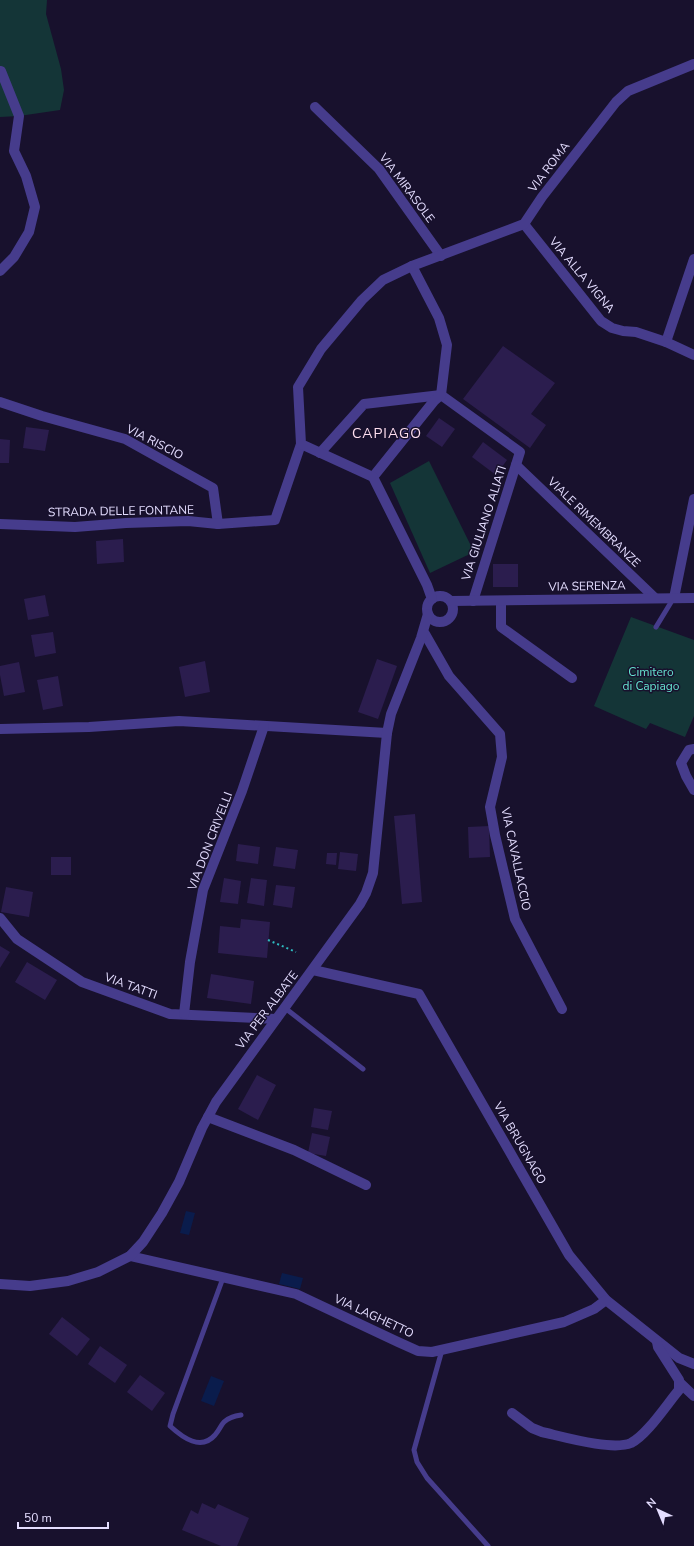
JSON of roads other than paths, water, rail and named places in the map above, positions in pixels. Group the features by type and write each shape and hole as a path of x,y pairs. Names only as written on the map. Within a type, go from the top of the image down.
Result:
{"street":[{"name":"VIA ROMA","path":"524,224 542,197 616,102 628,91 694,64"},
{"path":"0,271 14,257 29,232 35,208 26,176 14,151 19,116 1,71"},
{"name":"VIA MIRASOLE","path":"315,107 380,169 441,256"},
{"path":"432,599 427,585 373,477 301,444 298,387 321,349 362,300 383,280 412,266 524,224"},
{"name":"VIA ALLA VIGNA","path":"524,224 601,321 612,328 636,332 666,342 694,355"},
{"path":"666,342 694,259"},
{"path":"373,477 434,401 441,395 447,345 439,318 412,266"},
{"path":"320,453 364,404 441,395"},
{"name":"VIA GIULIANO ALIATI","path":"441,395 520,452 476,601"},
{"name":"VIA RISCIO","path":"0,402 42,416 125,439 213,488 218,524"},
{"name":"STRADA DELLE FONTANE","path":"0,524 75,527 126,523 188,521 218,524 274,520 301,444"},
{"name":"VIALE RIMEMBRANZE","path":"516,466 655,598"},
{"path":"674,598 694,499"},
{"path":"438,596 444,596 451,601 453,605 453,613 447,620 438,622 428,614 428,605 432,599 438,596"},
{"name":"VIA SERENZA","path":"451,601 694,598"},
{"name":"VIA SERENZA","path":"453,613 476,601"},
{"path":"501,601 501,627 572,678"},
{"name":"VIA PER ALBATE","path":"0,1284 30,1286 68,1281 98,1272 130,1256 143,1242 162,1213 179,1182 189,1155 216,1102 237,1071 313,970 360,904 366,893 373,873 387,733 391,714 423,636 428,614"},
{"name":"VIA PER ALBATE","path":"423,636 438,622"},
{"name":"VIA CAVALLACCIO","path":"423,636 449,676 500,734 502,757 490,807 495,835 515,919 562,1009"},
{"path":"0,729 179,721 387,733"},
{"name":"VIA DON CRIVELLI","path":"184,1014 190,962 203,890 242,792 264,726"},
{"path":"694,749 689,750 681,762 686,776 694,790"},
{"name":"VIA TATTI","path":"0,918 17,939 82,982 170,1014 276,1019"},
{"name":"VIA BRUGNAGO","path":"313,970 419,994 570,1255 606,1300 679,1358 694,1364"},
{"path":"208,1117 294,1150 366,1185"},
{"name":"VIA LAGHETTO","path":"130,1256 296,1294 418,1351 432,1352 564,1322 594,1309 606,1300"},
{"path":"656,1340 658,1347 679,1382 694,1396"},
{"path":"512,1413 532,1428 542,1432 612,1446 631,1443 644,1433 679,1390 679,1382"}],"lane":[{"path":"656,626 674,598"},
{"path":"285,1008 364,1069"},
{"path":"223,1278 173,1414 170,1426 177,1433 193,1443 207,1442 215,1435 224,1422 231,1417 241,1415"},
{"path":"442,1350 414,1450 417,1462 427,1478 488,1546"}],"water":[{"path":"186,1211 195,1213 189,1235 180,1233"},
{"path":"282,1273 303,1278 300,1289 279,1284"},
{"path":"211,1376 224,1381 214,1406 201,1401"}],"district":[{"name":"CAPIAGO","path":"387,433"}],"park label":[{"name":"Cimitero di Capiago","path":"651,679"}]}
